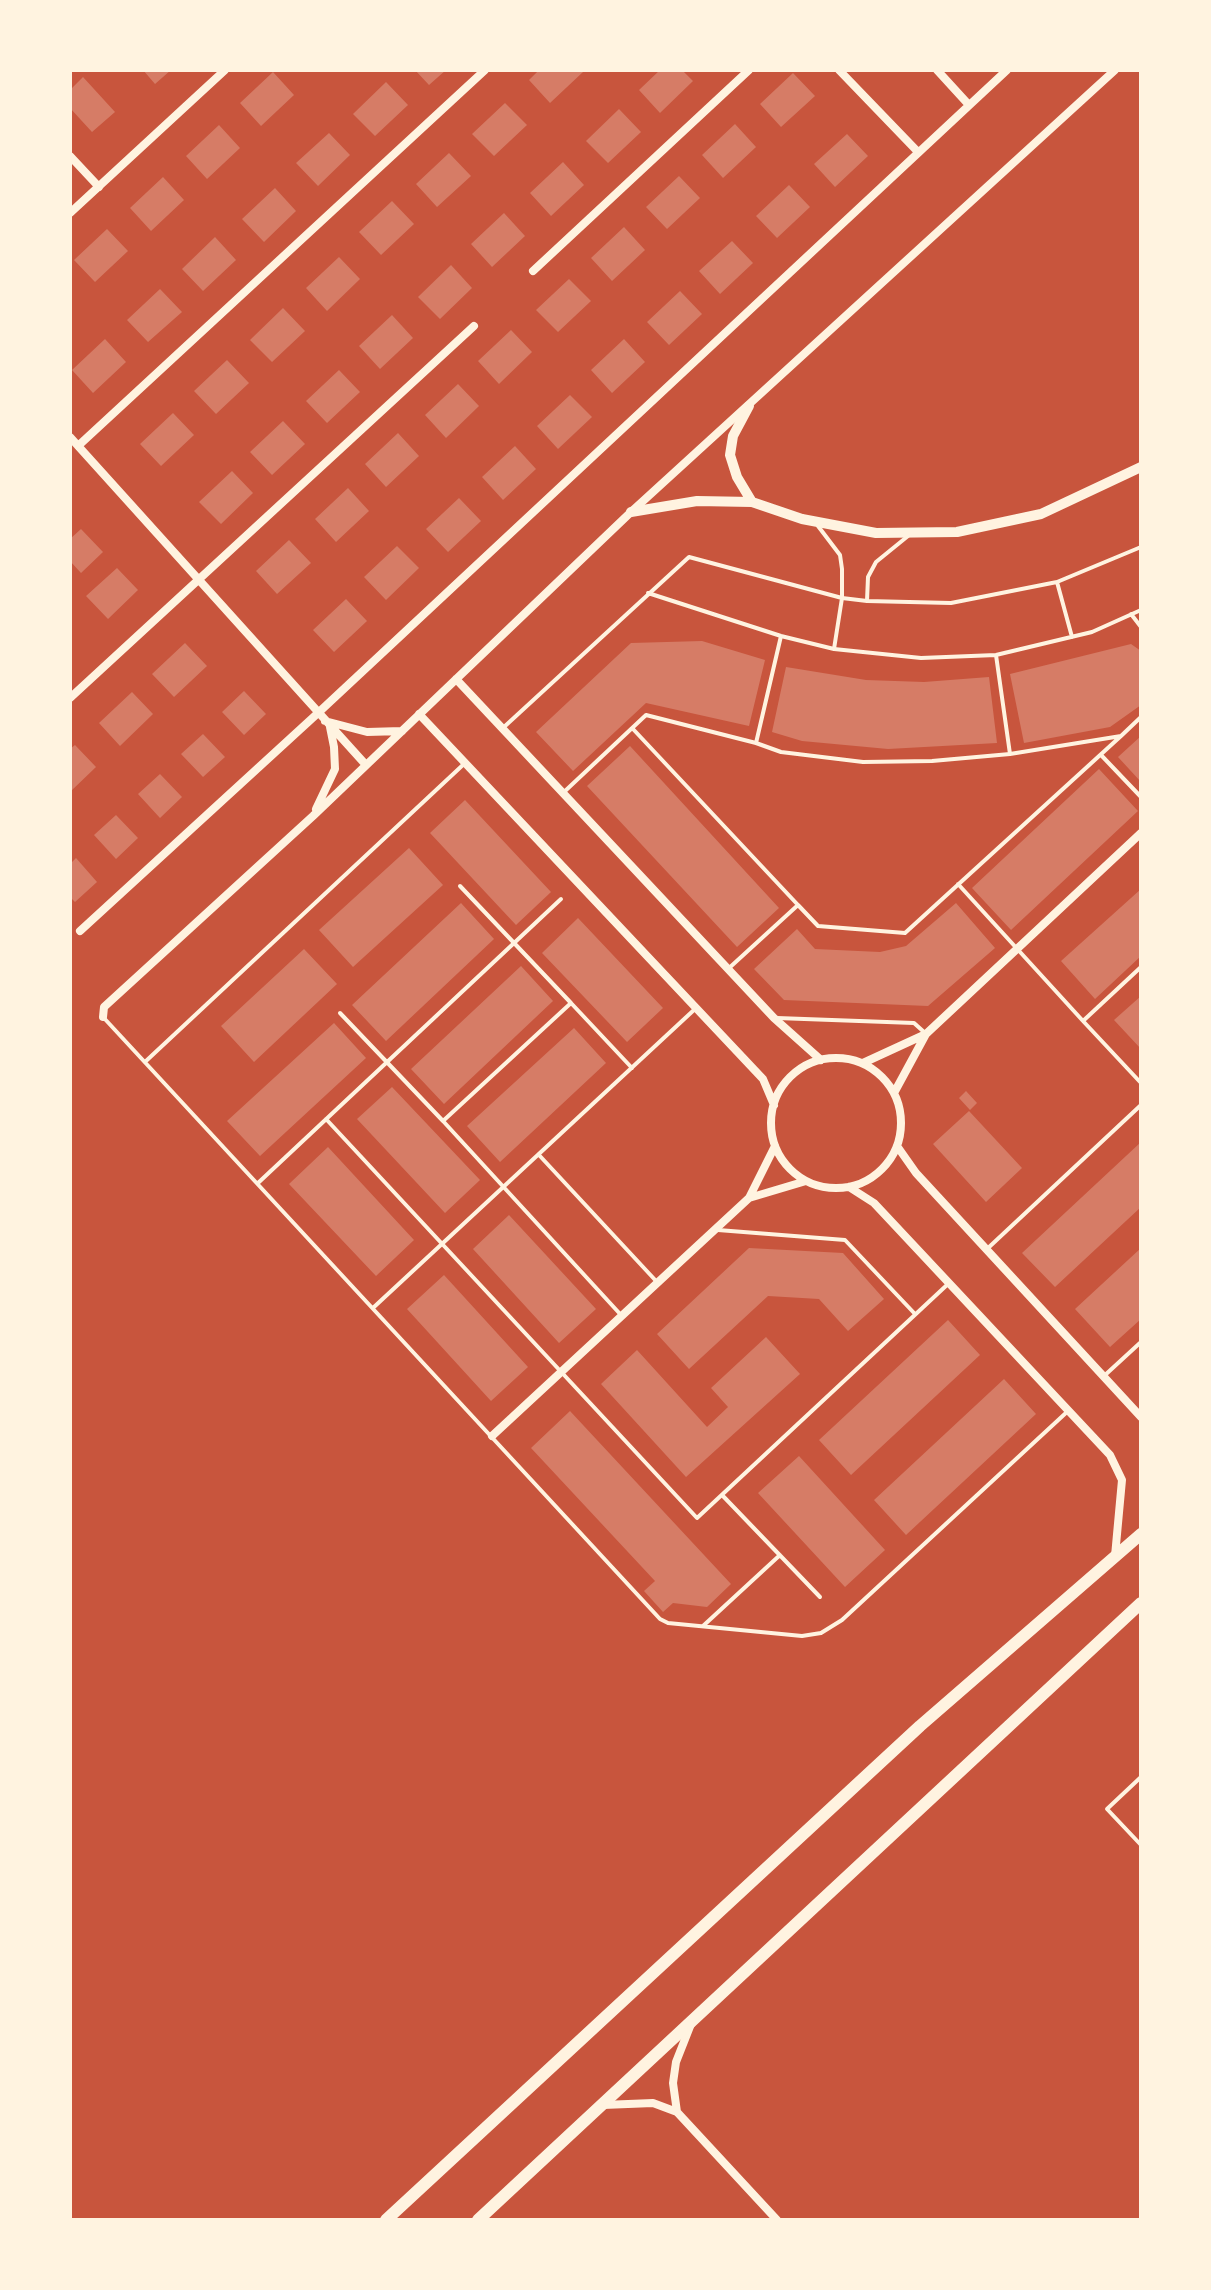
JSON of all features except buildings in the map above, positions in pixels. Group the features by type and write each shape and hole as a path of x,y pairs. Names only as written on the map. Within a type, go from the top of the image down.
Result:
{"main road":[{"path":"386,2220 920,1726 1141,1534"},
{"path":"478,2220 1141,1604"}],"street":[{"path":"70,213 225,70"},
{"path":"78,446 485,70"},
{"path":"533,271 749,70"},
{"path":"839,70 918,152"},
{"path":"937,70 969,105"},
{"path":"80,931 324,720 1007,70"},
{"path":"103,1017 104,1007 313,816 631,512 1115,70"},
{"path":"70,156 99,187"},
{"path":"70,698 474,326"},
{"path":"749,406 733,436 730,455 737,477 752,502"},
{"path":"70,437 366,765"},
{"path":"631,512 697,501 752,502 813,521 876,533 957,532 1041,514 1141,467"},
{"path":"1110,483 1129,477 1141,478"},
{"path":"456,679 774,1018 821,1060"},
{"path":"419,714 763,1079 774,1105"},
{"path":"324,720 367,732 402,731"},
{"path":"313,816 335,769 334,747 324,720"},
{"path":"894,1093 926,1034 1141,833"},
{"path":"863,1063 926,1034"},
{"path":"842,1058 863,1063 881,1075 894,1093 901,1119 897,1146 886,1165 869,1179 849,1187 827,1187 806,1181 783,1160 775,1146 771,1126 774,1105 784,1085 800,1069 821,1060 842,1058"},
{"path":"492,1436 749,1198 775,1146"},
{"path":"897,1146 916,1173 1141,1417"},
{"path":"749,1198 806,1181"},
{"path":"849,1187 874,1203 1110,1455 1122,1480 1115,1557"},
{"path":"677,2112 673,2083 676,2062 691,2024"},
{"path":"602,2105 653,2103 677,2112 777,2220"}],"lane":[{"path":"813,521 830,538 840,555 842,598 834,649"},
{"path":"867,601 868,577 876,562 913,532"},
{"path":"502,729 689,557 842,598 951,603 1057,582 1141,547"},
{"path":"1057,582 1072,637"},
{"path":"648,593 781,636 834,649 921,658 996,655 1092,632 1141,610"},
{"path":"1131,614 1141,627"},
{"path":"756,743 781,636"},
{"path":"996,655 1010,754"},
{"path":"562,793 646,715 781,752 863,762 932,761 1010,754 1121,736"},
{"path":"632,728 818,926 905,933 1141,717"},
{"path":"1101,754 1141,797"},
{"path":"146,1061 465,763"},
{"path":"958,884 1141,1083"},
{"path":"460,886 632,1068"},
{"path":"258,1183 561,899"},
{"path":"728,969 798,905"},
{"path":"1083,1021 1141,967"},
{"path":"443,1121 571,1003"},
{"path":"373,1307 695,1009"},
{"path":"340,1013 621,1315"},
{"path":"103,1017 652,1613 668,1623 802,1636 821,1633 853,1610 1068,1411"},
{"path":"774,1018 914,1023 926,1034"},
{"path":"987,1249 1141,1105"},
{"path":"326,1119 697,1518 948,1284"},
{"path":"539,1155 657,1282"},
{"path":"714,1230 845,1240 915,1314"},
{"path":"1104,1376 1141,1342"},
{"path":"722,1494 820,1597"},
{"path":"703,1626 780,1555"},
{"path":"1141,1777 1107,1809 1141,1845"}]}
